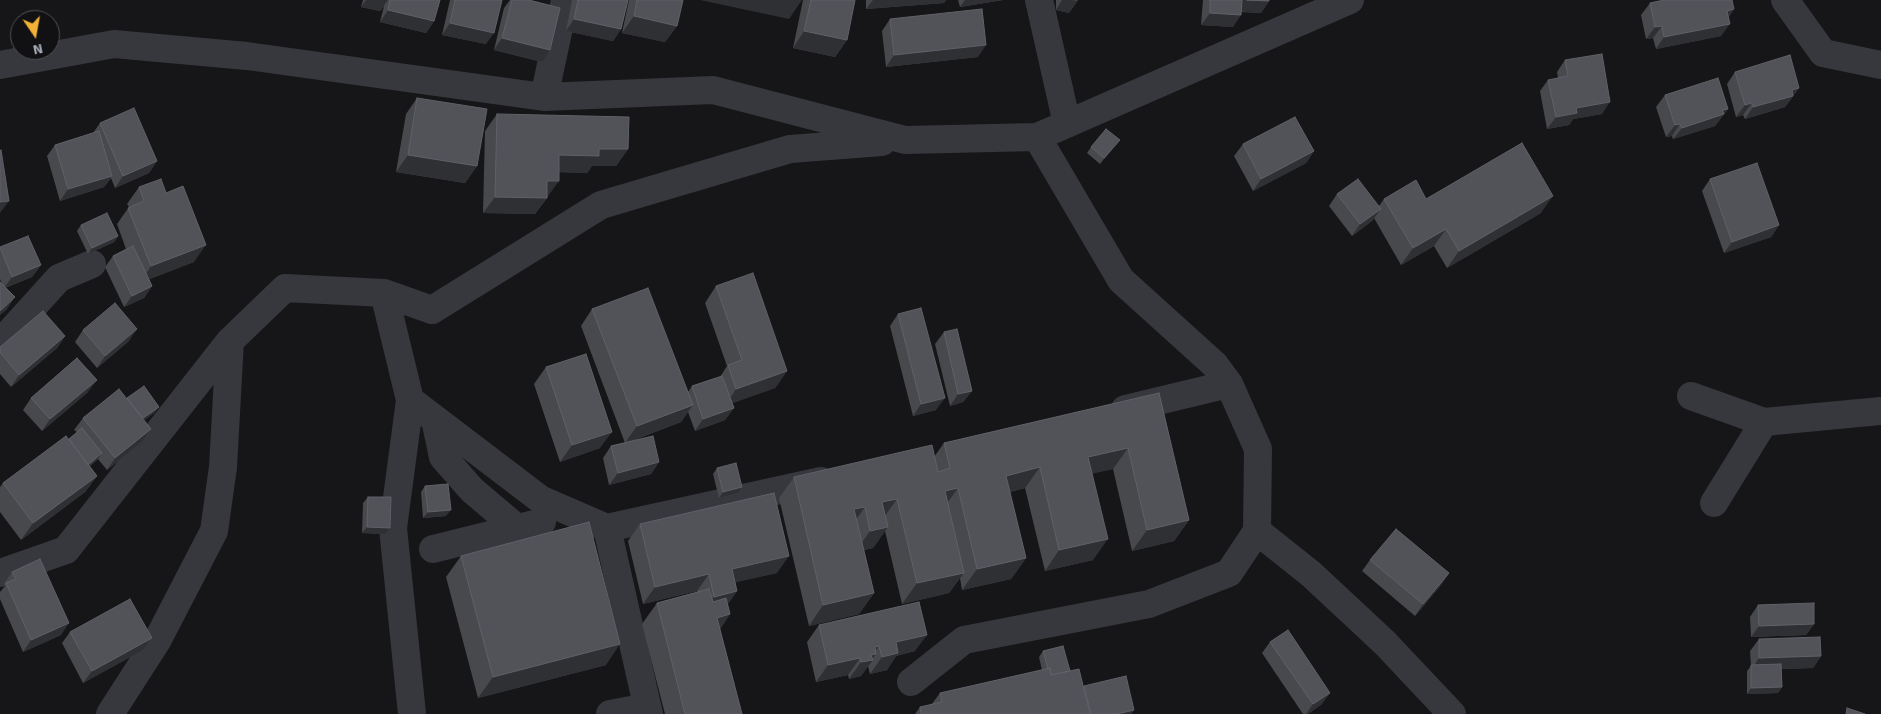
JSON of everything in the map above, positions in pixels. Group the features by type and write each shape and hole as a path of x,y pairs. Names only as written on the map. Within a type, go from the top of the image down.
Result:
{"street":[{"path":"544,97 565,0"},
{"path":"1039,0 1067,124"},
{"path":"0,573 66,550 230,341 284,288 384,293 432,310 601,204 790,149 905,140 1037,137 1309,9 1350,0"},
{"path":"1785,0 1823,53 1881,65"},
{"path":"0,65 114,44 247,56 544,97 713,90 905,140"},
{"path":"911,682 964,640 1149,604 1229,573 1257,531 1258,449 1229,384 1215,365 1121,280 1037,137"},
{"path":"0,343 59,278 92,264"},
{"path":"384,293 410,400 392,528 412,714"},
{"path":"110,714 157,641 214,532 223,467 230,341"},
{"path":"1102,414 1229,384"},
{"path":"1691,396 1764,422 1881,411"},
{"path":"410,400 540,499 607,528 850,474"},
{"path":"433,549 529,525 472,490 443,457 436,419"},
{"path":"1714,502 1764,422"},
{"path":"607,528 648,711 610,714"},
{"path":"1257,531 1311,574 1386,643 1452,714"}],"building":[{"path":"390,0 440,0 434,21 388,10"},
{"path":"455,0 502,0 494,33 450,23"},
{"path":"512,0 529,0 560,8 550,50 502,38"},
{"path":"578,0 628,0 621,29 574,19"},
{"path":"637,0 683,0 677,26 634,16"},
{"path":"811,0 855,0 847,40 804,31"},
{"path":"1210,0 1242,0 1241,15 1210,13"},
{"path":"1664,0 1732,0 1734,9 1727,11 1730,24 1664,37 1662,26 1655,27 1650,3"},
{"path":"982,9 986,45 894,55 890,19"},
{"path":"1602,54 1610,102 1576,108 1577,113 1556,117 1548,80 1568,76 1565,60"},
{"path":"1790,55 1799,88 1792,90 1793,96 1753,107 1752,103 1745,105 1735,72"},
{"path":"1718,78 1728,109 1722,110 1724,114 1682,128 1680,124 1675,125 1665,95"},
{"path":"417,98 487,109 477,166 408,155"},
{"path":"134,108 157,161 123,176 100,123"},
{"path":"497,114 629,117 628,149 599,149 599,156 559,155 559,181 547,181 547,198 495,197"},
{"path":"1295,117 1314,151 1261,179 1243,144"},
{"path":"1106,129 1120,140 1104,158 1091,147"},
{"path":"99,131 112,176 68,189 55,145"},
{"path":"1522,143 1553,196 1459,251 1446,229 1413,248 1384,199 1416,180 1426,199"},
{"path":"0,151 9,201 0,202"},
{"path":"1757,163 1779,225 1732,242 1710,179"},
{"path":"161,179 166,193 183,186 206,245 151,266 128,208 144,201 139,187"},
{"path":"1358,179 1381,209 1360,224 1337,194"},
{"path":"107,213 118,236 92,248 81,225"},
{"path":"28,236 41,265 12,277 0,247"},
{"path":"133,246 152,286 132,296 113,256"},
{"path":"753,273 787,371 736,389 728,365 742,360 716,286"},
{"path":"0,282 15,297 0,311"},
{"path":"648,288 693,405 637,426 592,309"},
{"path":"115,303 137,329 105,356 83,330"},
{"path":"921,308 945,398 921,404 898,314"},
{"path":"43,311 65,336 19,375 0,352 0,347"},
{"path":"957,329 972,391 958,394 944,332"},
{"path":"586,354 612,432 572,445 546,367"},
{"path":"77,358 97,380 50,419 31,398"},
{"path":"722,376 734,408 703,419 692,386"},
{"path":"144,386 159,407 143,418 127,398"},
{"path":"119,389 151,429 115,458 83,418"},
{"path":"1159,393 1189,520 1147,530 1128,448 1088,457 1108,539 1059,550 1040,467 1006,476 1026,558 977,569 958,488 945,491 964,573 917,583 897,499 882,502 888,527 870,531 865,507 854,509 874,593 823,605 794,477 932,445 938,472 950,468 944,443"},
{"path":"82,428 102,453 88,465 69,439"},
{"path":"66,436 97,476 33,523 3,483"},
{"path":"653,436 659,462 618,473 611,446"},
{"path":"736,463 742,487 723,492 717,468"},
{"path":"448,484 451,510 428,512 425,486"},
{"path":"774,493 789,556 732,569 737,591 714,597 709,574 655,587 640,524"},
{"path":"368,497 391,497 390,528 367,527"},
{"path":"589,522 620,644 493,677 461,556"},
{"path":"1396,529 1449,573 1423,604 1370,560"},
{"path":"40,559 69,623 31,640 6,583 16,579 12,572"},
{"path":"709,589 713,602 726,598 730,614 717,618 742,714 685,714 657,603"},
{"path":"130,599 152,638 92,671 70,632"},
{"path":"919,602 927,635 896,642 898,653 882,657 879,646 875,647 876,654 871,655 873,660 861,662 860,658 828,665 819,625"},
{"path":"1814,603 1814,624 1759,626 1758,605"},
{"path":"1288,630 1330,693 1313,704 1270,642"},
{"path":"1820,637 1821,656 1759,658 1759,639"},
{"path":"1063,646 1070,671 1051,675 1043,651"},
{"path":"1781,664 1782,687 1751,688 1751,665"},
{"path":"1050,668 1051,675 1079,669 1090,714 921,714 920,707 942,702 940,693"},
{"path":"1126,676 1134,710 1117,714 1091,714 1084,686"},
{"path":"1847,708 1865,714 1846,714"}]}
